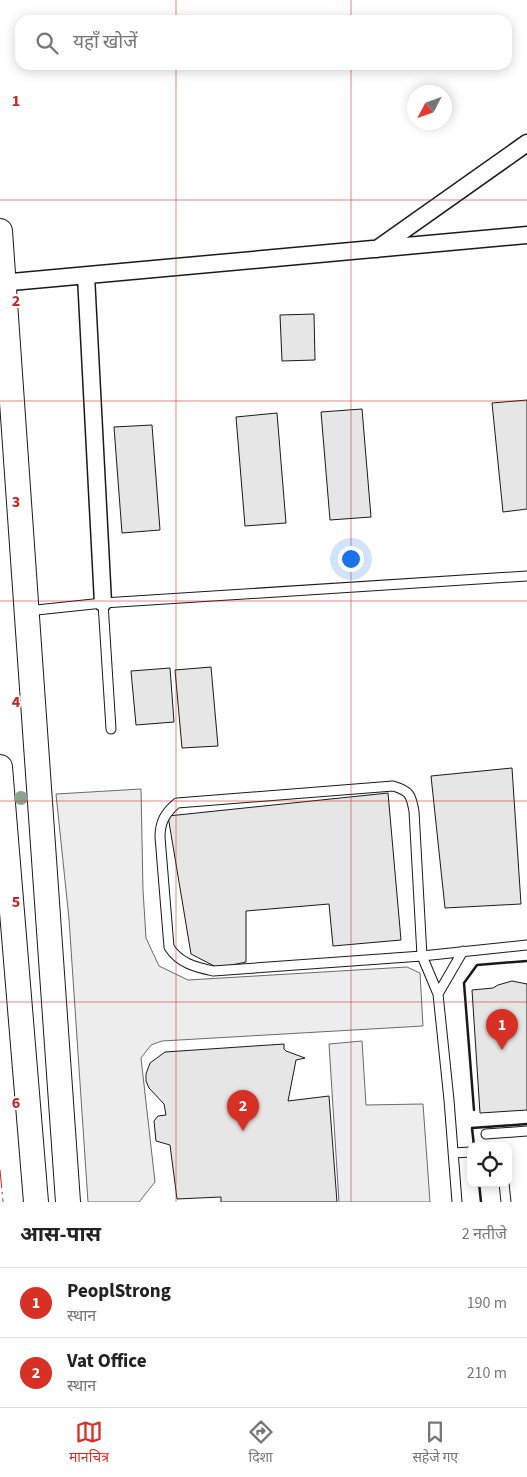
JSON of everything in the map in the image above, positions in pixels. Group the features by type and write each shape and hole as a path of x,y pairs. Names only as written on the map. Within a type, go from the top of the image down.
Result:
{"main road":[{"path":"0,231 2,283 68,1202"},
{"path":"0,767 36,1202"}],"street":[{"path":"375,250 527,143"},
{"path":"2,283 527,235"},
{"path":"86,276 103,603"}],"lane":[{"path":"27,612 103,603 527,576"},
{"path":"103,603 111,729"},
{"path":"457,1202 450,1100 438,994 422,956 414,812 410,794 403,789 393,786 177,803 162,818 160,837 168,947 174,955 193,966 214,971 422,956 527,944"},
{"path":"438,994 463,951"},
{"path":"486,1134 527,1130"},
{"path":"453,1152 467,1152"},
{"path":"504,1187 506,1202"}],"shaded area":[{"path":"141,789 146,938 159,966 188,980 407,967 420,973 423,1026 162,1041 151,1045 141,1058 155,1182 139,1202 88,1202 69,919 56,794"},
{"path":"362,1041 366,1105 423,1104 430,1202 339,1202 329,1044"}],"building":[{"path":"314,314 315,360 282,361 280,315"},
{"path":"527,400 527,509 503,512 492,403"},
{"path":"362,409 371,517 330,520 321,412"},
{"path":"277,413 286,523 245,526 236,417"},
{"path":"152,425 160,530 122,533 114,427"},
{"path":"211,667 218,746 182,748 175,670"},
{"path":"170,668 174,722 136,725 131,671"},
{"path":"512,768 521,904 445,908 431,776"},
{"path":"388,793 401,940 333,946 329,904 246,911 246,962 218,968 191,954 168,816"},
{"path":"512,981 527,984 527,1110 480,1113 472,990 493,988"},
{"path":"284,1044 286,1051 305,1058 296,1060 288,1101 329,1096 337,1202 221,1202 221,1197 177,1199 170,1145 156,1141 154,1121 158,1116 166,1115 164,1104 149,1088 146,1081 146,1074 150,1063 165,1052"}],"wall":[{"path":"474,1110 464,983 477,965 527,961"},
{"path":"474,1142 472,1128 527,1124"},
{"path":"479,1187 481,1202"}],"power":[{"path":"0,1170 3,1202"}],"place":[{"name":"PeoplStrong","path":"502,1050"},
{"name":"Vat Office","path":"243,1131"}]}
